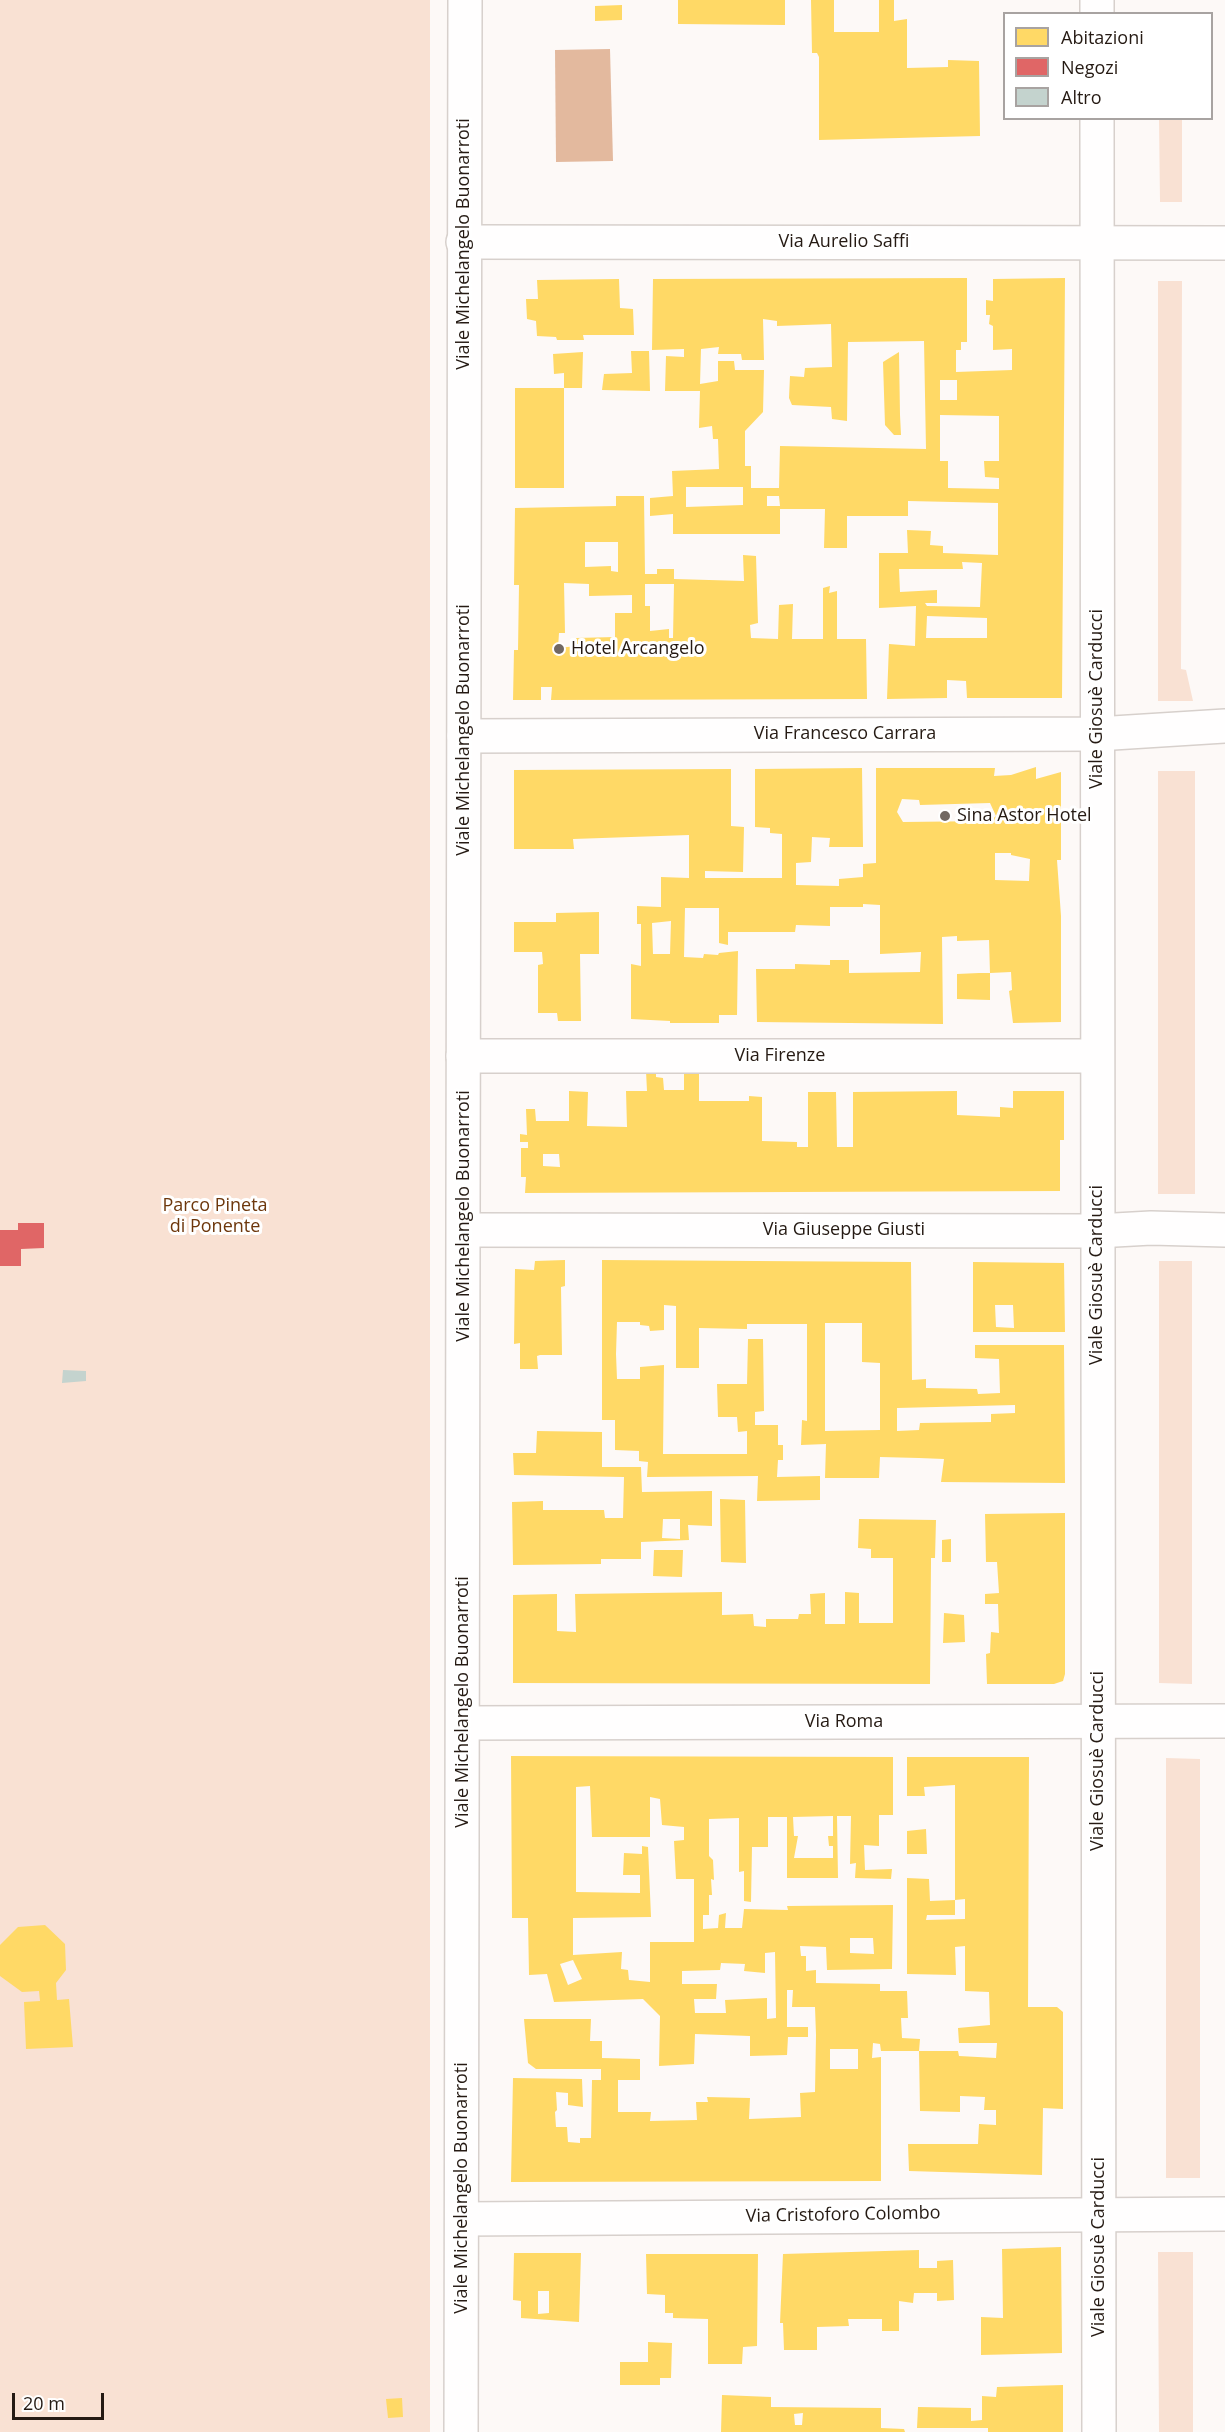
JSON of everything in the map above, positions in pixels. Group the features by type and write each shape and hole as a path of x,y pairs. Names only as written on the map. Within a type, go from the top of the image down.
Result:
{"street":[{"name":"Viale Michelangelo Buonarroti","path":"461,2432 465,0"},
{"name":"Viale Giosuè Carducci","path":"1097,120 1099,2432"},
{"name":"Via Aurelio Saffi","path":"463,242 1097,241 1225,243"},
{"name":"Via Francesco Carrara","path":"464,736 1097,734 1225,726"},
{"name":"Via Firenze","path":"463,1056 1097,1056"},
{"name":"Via Giuseppe Giusti","path":"464,1230 1097,1231 1151,1228 1225,1230"},
{"name":"Via Roma","path":"463,1723 1225,1721"},
{"name":"Via Cristoforo Colombo","path":"462,2219 1099,2213 1225,2214"}],"green space":[{"name":"Parco Pineta di Ponente","path":"0,0 430,0 430,2432 0,2432"},
{"path":"1159,120 1182,120 1182,202 1160,202"},
{"path":"1158,281 1182,281 1181,669 1186,670 1193,701 1158,701"},
{"path":"1158,771 1195,771 1195,1194 1158,1194"},
{"path":"1159,1261 1192,1261 1192,1684 1159,1683"},
{"path":"1166,1758 1200,1759 1200,2178 1166,2178"},
{"path":"1158,2252 1193,2252 1193,2432 1159,2432"}],"shaded area":[{"path":"610,49 613,161 556,162 555,50"}],"building: Abitazioni":[{"path":"678,0 785,0 785,25 678,24"},
{"path":"811,0 834,0 834,32 879,32 879,0 894,0 894,21 907,19 907,68 948,67 948,60 979,61 980,136 819,140 819,57 817,53 812,53"},
{"path":"622,5 622,20 595,21 595,6"},
{"path":"967,278 967,342 961,342 961,350 956,350 956,372 1012,370 1012,349 993,350 993,326 989,324 990,315 986,315 986,300 993,301 993,279 1065,278 1062,698 967,698 966,681 947,680 947,698 887,699 889,644 915,646 916,606 879,608 879,553 908,553 907,530 931,531 930,545 943,546 943,553 998,555 998,503 908,501 908,516 847,516 847,548 824,548 825,509 780,509 780,534 673,534 673,514 650,516 650,498 673,496 672,471 719,469 718,439 713,439 712,426 699,428 700,391 665,391 666,356 684,357 684,349 652,350 653,279","holes":["763,319 777,321 777,326 831,324 832,367 805,368 804,377 790,376 789,398 792,405 831,407 832,419 847,421 848,342 924,341 926,449 780,446 779,488 751,488 751,466 745,466 745,431 763,412 764,370 735,370 734,361 718,361 718,381 700,384 701,349 719,347 718,354 741,354 742,360 764,360","940,380 957,380 957,400 940,400","940,415 999,416 999,461 984,461 985,477 999,478 999,489 948,488 948,461 940,461","686,487 743,487 743,505 686,507","767,496 779,496 780,506 767,506","962,562 982,563 980,607 927,606 925,603 937,603 937,590 900,592 899,569 963,569","927,616 987,618 987,638 926,638"]},
{"path":"619,279 620,308 633,309 634,335 583,335 584,340 557,340 556,337 537,336 536,321 527,319 526,299 538,299 537,280"},
{"path":"631,351 649,351 650,391 602,390 604,374 632,373"},
{"path":"583,352 582,388 564,388 564,373 554,374 553,354"},
{"path":"899,352 901,435 894,435 885,425 883,362"},
{"path":"515,388 564,388 564,488 515,488"},
{"path":"616,496 644,496 645,574 657,574 657,569 674,569 674,579 744,581 743,555 756,556 758,623 750,625 751,638 778,639 779,605 793,604 792,639 823,639 823,588 830,586 829,593 837,591 837,639 866,639 867,699 551,700 552,687 541,687 541,700 513,700 514,650 518,650 519,585 514,585 515,508 616,506","holes":["585,542 618,542 618,572 611,571 611,566 585,567","564,583 589,584 589,596 632,595 632,613 615,613 615,637 576,638 577,646 558,648 559,633 565,633","645,584 674,584 673,638 669,638 669,629 650,631 650,606 645,606"]},
{"path":"1036,767 1036,779 1061,772 1061,860 1057,860 1061,916 1061,1022 1013,1023 1009,991 1012,990 1011,972 990,973 989,940 957,941 957,936 942,937 943,1024 757,1022 756,969 795,969 795,964 830,965 830,960 849,960 849,973 920,972 921,952 880,954 880,905 863,904 863,907 830,907 830,926 796,925 795,932 728,932 728,945 719,943 719,908 685,908 684,957 703,958 704,954 718,955 738,951 737,1015 719,1015 719,1023 670,1023 670,1021 631,1019 631,964 641,966 641,924 637,924 637,906 661,907 661,877 689,878 689,835 573,839 574,849 514,849 514,770 731,769 731,826 744,827 743,872 705,871 705,878 782,878 782,834 770,833 770,828 755,827 755,769 862,768 863,847 829,847 830,838 812,837 811,862 796,863 796,885 839,886 839,879 863,877 863,864 876,863 876,768 995,768 994,776 1011,775","holes":["902,799 919,800 920,805 990,803 996,816 990,821 903,822 897,812","995,853 1011,853 1011,855 1030,859 1029,881 995,880","671,921 670,954 653,954 652,923"]},
{"path":"599,912 599,954 580,954 581,1021 558,1021 557,1013 538,1013 538,965 543,964 542,952 514,952 514,922 556,922 556,913"},
{"path":"990,973 990,1000 957,999 957,974"},
{"path":"646,1071 656,1071 656,1077 663,1078 664,1090 684,1090 684,1071 699,1071 699,1101 749,1101 749,1096 762,1097 762,1141 797,1142 797,1147 808,1147 808,1092 836,1092 837,1147 853,1147 853,1092 957,1091 957,1115 1000,1117 1000,1107 1013,1108 1013,1091 1064,1091 1064,1140 1060,1140 1060,1191 525,1193 526,1177 521,1177 521,1148 528,1148 528,1142 520,1142 520,1134 527,1135 526,1109 535,1109 536,1121 569,1121 569,1091 588,1092 587,1126 627,1127 626,1091 647,1091","holes":["543,1154 559,1154 560,1167 543,1166"]},
{"path":"565,1260 565,1286 561,1287 562,1355 537,1356 538,1369 520,1369 520,1343 514,1344 515,1269 534,1270 535,1261"},
{"path":"602,1260 911,1262 912,1380 926,1379 926,1388 977,1389 978,1394 1000,1393 999,1359 975,1358 975,1345 1064,1345 1065,1483 941,1482 944,1459 880,1457 879,1478 825,1478 826,1444 801,1445 802,1420 807,1421 807,1324 747,1324 747,1329 699,1328 699,1368 676,1368 676,1306 664,1305 664,1330 650,1331 649,1326 640,1325 640,1322 617,1322 617,1379 640,1379 640,1367 664,1365 663,1454 747,1454 747,1431 738,1432 737,1417 718,1417 717,1384 747,1384 748,1339 763,1339 764,1411 755,1412 755,1425 778,1425 778,1445 783,1445 783,1460 778,1460 777,1477 820,1476 820,1500 757,1501 758,1476 647,1477 648,1462 639,1461 639,1451 615,1450 615,1420 602,1420","holes":["825,1323 862,1323 862,1362 880,1363 880,1430 825,1431","1015,1405 1015,1413 991,1414 991,1422 920,1423 919,1430 897,1431 897,1408"]},
{"path":"973,1262 1064,1263 1065,1332 973,1332","holes":["995,1305 1013,1305 1014,1328 996,1327"]},
{"path":"537,1431 602,1432 602,1467 641,1467 642,1492 712,1491 712,1526 688,1525 689,1540 641,1542 641,1559 601,1559 601,1564 513,1565 512,1502 543,1501 543,1510 604,1510 605,1518 623,1518 624,1477 514,1475 513,1453 536,1453","holes":["663,1519 680,1519 680,1539 662,1538"]},
{"path":"720,1499 745,1500 746,1563 721,1562"},
{"path":"1065,1513 1065,1674 1063,1681 1054,1684 987,1684 986,1654 990,1653 991,1632 999,1633 998,1604 985,1604 985,1594 999,1593 997,1562 986,1562 985,1514"},
{"path":"859,1519 936,1520 935,1558 931,1558 930,1684 513,1683 513,1595 557,1594 557,1631 576,1632 575,1594 722,1592 722,1615 753,1614 754,1626 766,1627 766,1619 798,1619 799,1614 811,1614 810,1594 825,1593 825,1624 845,1624 845,1592 859,1593 859,1623 893,1623 893,1558 871,1558 871,1549 858,1548"},
{"path":"951,1539 951,1562 942,1562 942,1540"},
{"path":"654,1550 683,1550 682,1577 653,1576"},
{"path":"944,1613 964,1615 965,1642 943,1643"},
{"path":"511,1756 893,1757 893,1815 879,1815 879,1846 864,1845 865,1870 892,1869 891,1879 855,1878 856,1863 850,1864 851,1816 837,1816 838,1878 787,1878 787,1817 768,1817 768,1847 752,1847 751,1902 744,1901 744,1871 739,1872 739,1818 709,1819 709,1856 713,1860 714,1880 711,1879 712,1895 709,1895 709,1915 703,1915 703,1929 718,1928 719,1915 726,1913 725,1928 742,1928 744,1909 788,1910 787,1906 893,1905 892,1969 827,1970 826,1947 800,1946 801,1956 806,1956 806,1971 816,1970 816,1983 880,1984 880,1991 907,1991 908,2018 901,2018 902,2038 920,2039 919,2051 881,2051 880,2044 873,2043 872,2058 881,2057 881,2181 511,2182 513,2078 582,2079 583,2107 568,2105 568,2093 556,2092 557,2110 555,2112 556,2127 567,2127 568,2142 580,2143 580,2138 591,2138 592,2080 601,2080 601,2069 536,2069 528,2063 524,2019 591,2019 590,2041 602,2041 602,2058 640,2059 640,2080 618,2080 618,2112 651,2112 650,2121 697,2120 696,2102 708,2102 707,2097 750,2098 749,2119 801,2117 800,2093 815,2092 816,2035 815,2007 792,2007 793,1990 787,1990 787,2027 808,2027 808,2037 788,2037 787,2055 750,2056 750,2036 695,2034 694,2064 659,2066 660,2016 643,1999 554,2002 547,1974 529,1975 528,1918 512,1918","holes":["590,1786 592,1837 650,1837 650,1797 660,1799 662,1825 684,1827 684,1840 674,1841 676,1879 694,1879 694,1942 650,1942 650,1982 629,1980 628,1970 621,1969 622,1952 573,1955 573,1918 651,1917 648,1847 642,1846 642,1854 624,1853 623,1875 640,1875 640,1893 576,1892 576,1787","833,1816 833,1836 828,1836 829,1846 833,1846 833,1858 794,1858 798,1836 794,1836 793,1817","850,1938 873,1938 874,1954 850,1953","775,1952 776,2018 767,2019 767,1998 725,2000 726,2013 695,2013 694,1999 716,1999 717,1984 682,1984 682,1971 720,1970 721,1963 745,1964 744,1971 765,1973 765,1953","573,1960 582,1979 568,1985 560,1964","830,2049 858,2049 858,2069 830,2069"]},
{"path":"907,1757 1029,1757 1028,2007 1057,2007 1063,2012 1063,2109 1043,2108 1042,2175 909,2171 908,2144 978,2144 979,2124 996,2125 996,2110 984,2110 985,2097 960,2096 960,2112 920,2111 919,2051 958,2051 959,2056 996,2058 997,2043 959,2043 958,2028 990,2025 989,1992 965,1991 965,1946 955,1947 956,1975 907,1974 907,1878 929,1879 930,1901 955,1900 955,1785 924,1787 925,1796 907,1796","holes":["965,1899 965,1919 926,1920 927,1915 955,1915 955,1900"]},
{"path":"926,1829 927,1854 907,1854 907,1831"},
{"path":"45,1925 65,1944 66,1970 56,1983 57,2000 69,1999 73,2047 26,2049 24,2002 40,2001 39,1991 22,1992 0,1976 0,1945 18,1927"},
{"path":"1061,2247 1062,2353 981,2355 981,2317 1003,2318 1002,2249"},
{"path":"919,2250 919,2268 937,2268 937,2261 953,2260 954,2300 937,2301 937,2293 914,2293 913,2303 899,2301 899,2331 882,2331 882,2319 848,2319 849,2326 817,2327 817,2350 784,2350 783,2323 780,2323 783,2254"},
{"path":"514,2253 581,2253 579,2322 521,2318 521,2301 513,2300","holes":["538,2291 549,2291 549,2313 538,2314"]},
{"path":"646,2254 758,2254 757,2346 743,2347 742,2364 708,2364 708,2319 673,2318 673,2313 665,2313 665,2295 647,2294"},
{"path":"648,2342 672,2343 671,2378 660,2378 660,2385 620,2385 620,2362 648,2362"},
{"path":"1063,2385 1063,2432 988,2432 988,2428 917,2428 918,2407 971,2408 971,2421 982,2420 982,2396 996,2397 997,2387"},
{"path":"722,2395 771,2397 771,2407 881,2408 881,2428 904,2429 905,2432 721,2432","holes":["803,2413 802,2425 795,2425 794,2414"]},
{"path":"402,2398 403,2417 388,2418 386,2399"}],"building: Negozi":[{"path":"18,1223 44,1223 44,1248 21,1249 21,1266 0,1266 0,1230 18,1230"}],"building: Altro":[{"path":"63,1370 86,1371 86,1381 62,1383"}],"place":[{"name":"Hotel Arcangelo","path":"559,649"},
{"name":"Sina Astor Hotel","path":"945,816"}]}
